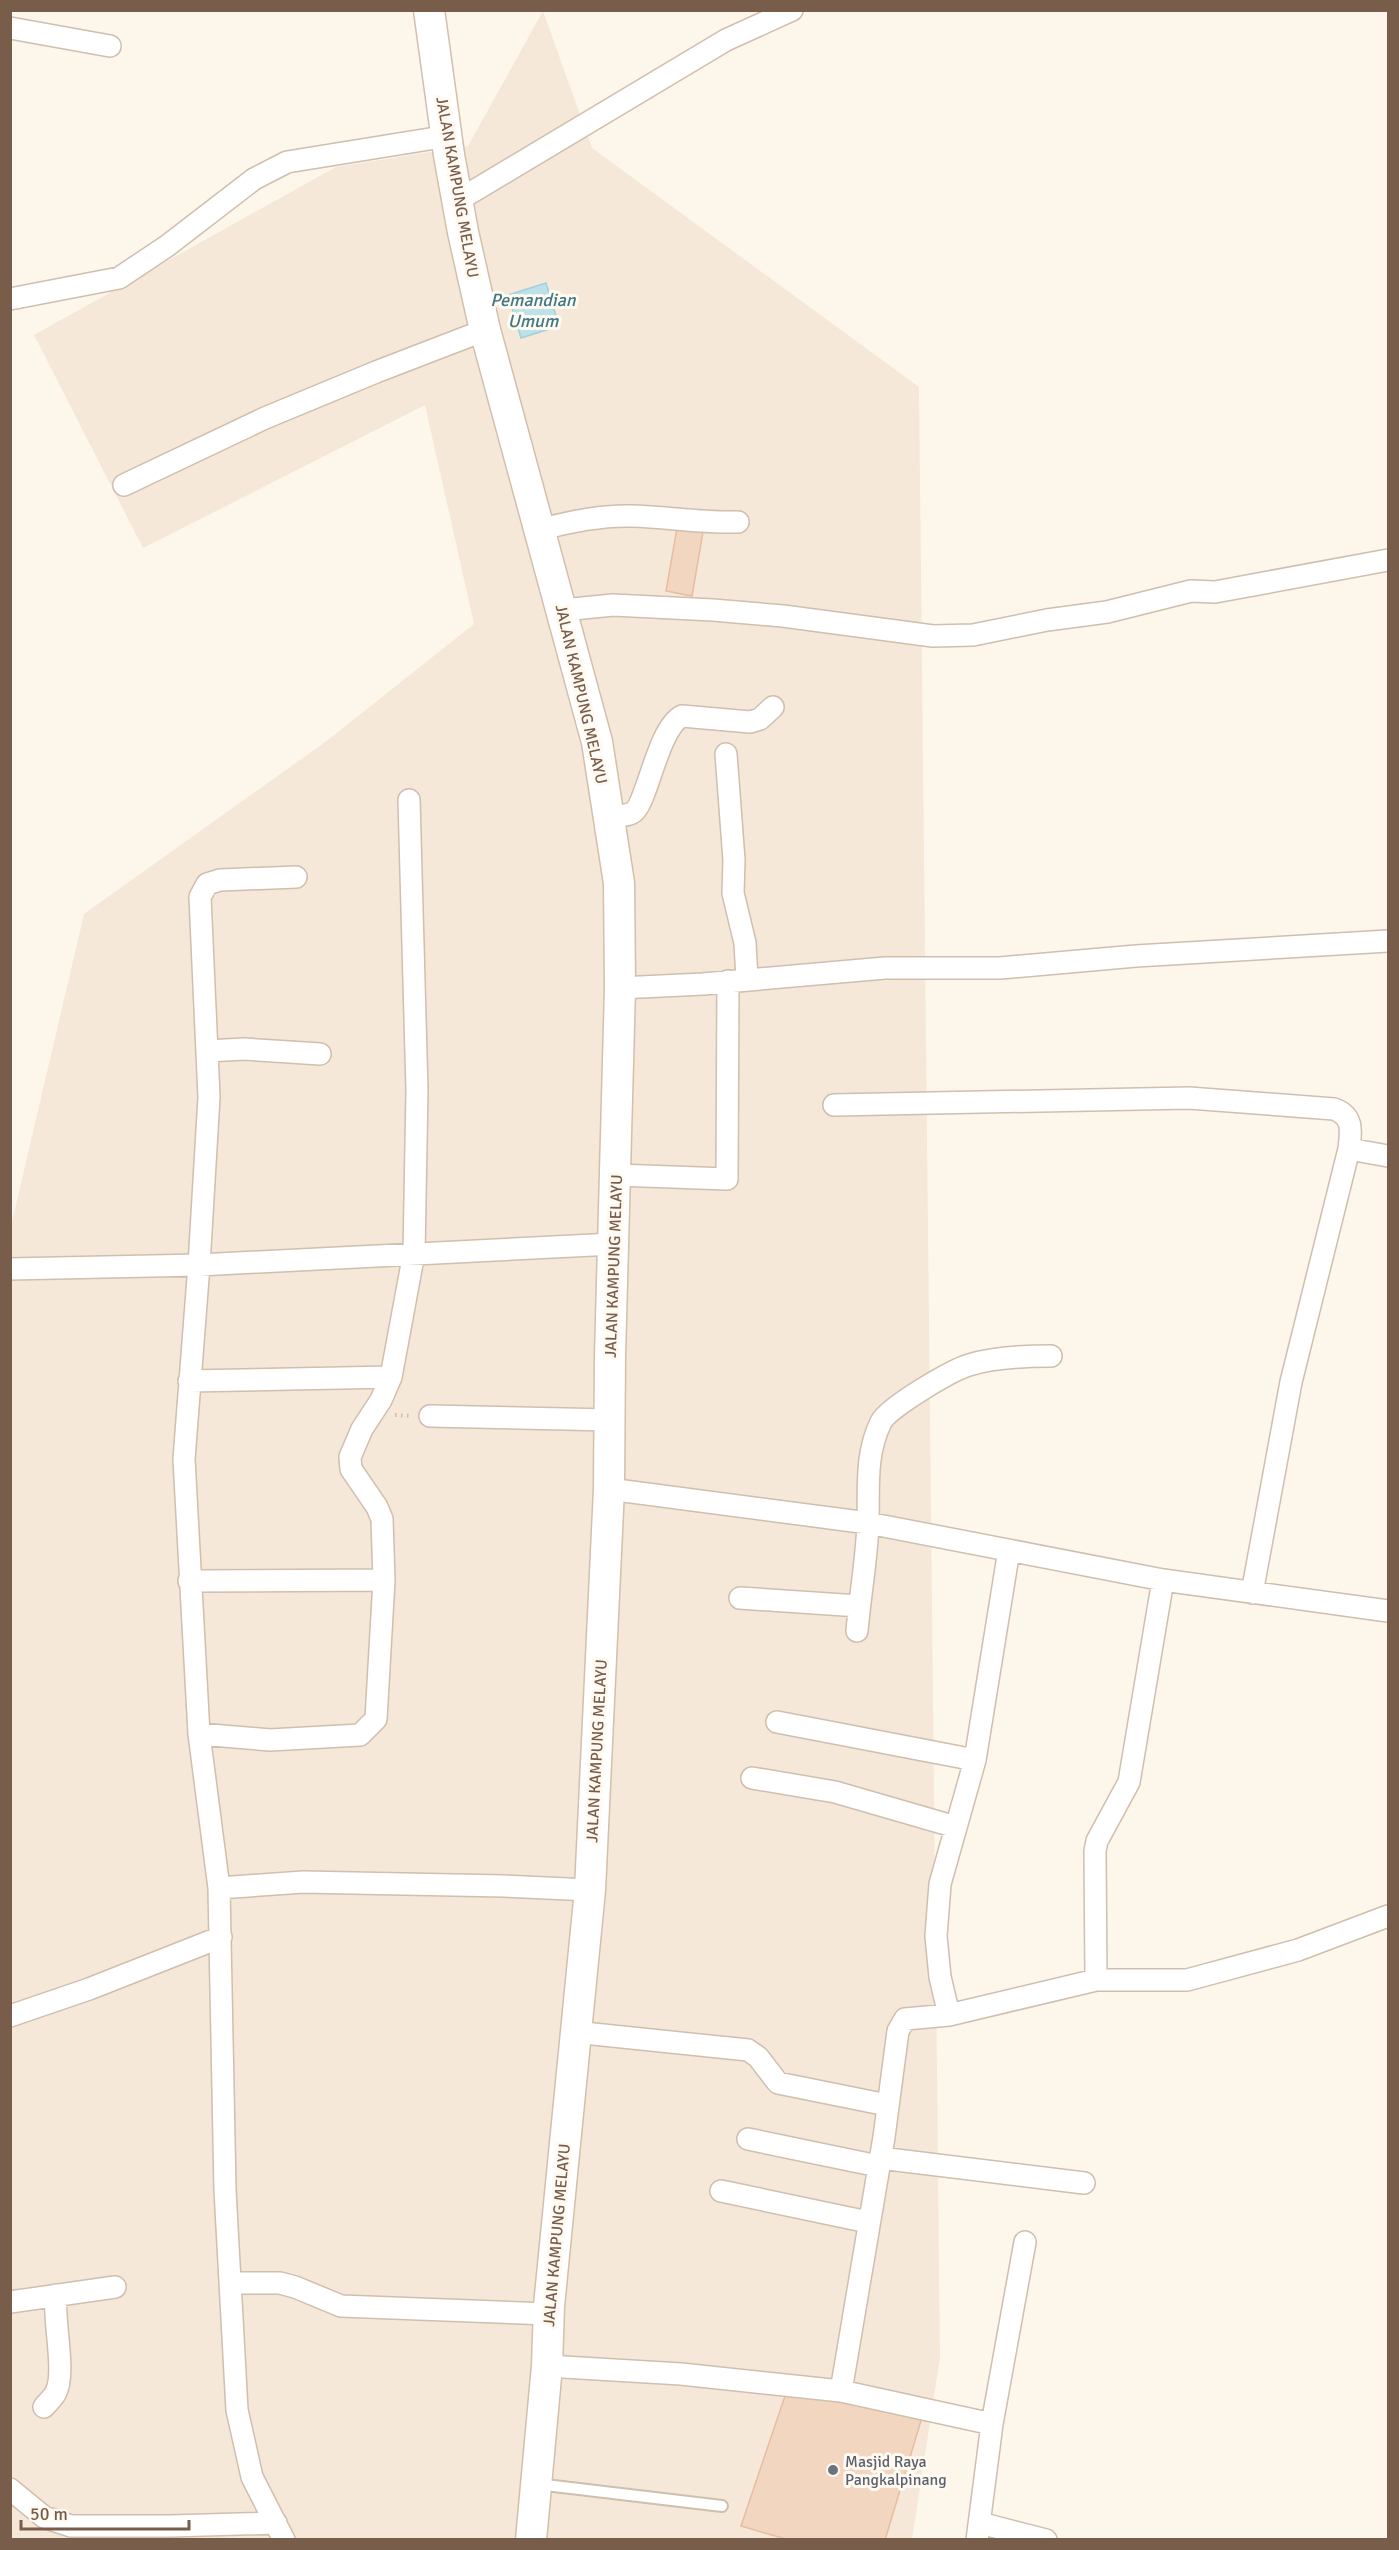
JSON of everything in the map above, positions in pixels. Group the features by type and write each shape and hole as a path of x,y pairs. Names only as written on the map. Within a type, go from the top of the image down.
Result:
{"main road":[{"name":"JALAN KAMPUNG MELAYU","path":"429,10 457,201 485,330 599,749 619,883 621,988 613,1244 609,1489 590,1890 574,2032 531,2540"}],"street":[{"path":"457,201 726,40 792,10"},
{"path":"10,28 110,46"},
{"path":"10,299 119,278 176,239 254,179 287,162 318,155 448,136"},
{"path":"124,485 265,418 485,330"},
{"path":"541,529 590,518 632,516 705,523 738,522"},
{"path":"563,610 613,605 656,606 783,616 933,636 973,635 1047,620 1107,612 1191,591 1215,592 1389,560"},
{"path":"609,818 632,813 640,807 659,752 676,719 682,716 750,722 760,719 773,707"},
{"path":"616,1175 727,1179 737,980 742,927 733,893 734,861 726,754"},
{"path":"199,1734 270,1740 360,1735 376,1719 384,1580 382,1520 377,1507 351,1469 350,1457 362,1429 381,1400 391,1377 414,1253 417,1090 409,800"},
{"path":"280,2531 252,2477 237,2410 221,2064 219,1888 199,1734 184,1459 209,1097 200,897 207,884 220,880 296,877"},
{"path":"621,988 885,968 1000,968 1136,956 1389,941"},
{"path":"207,1051 244,1049 320,1053"},
{"path":"834,1105 1189,1098 1334,1109 1342,1112 1349,1119 1351,1135 1291,1382 1252,1593"},
{"path":"1348,1149 1389,1156"},
{"path":"10,1269 199,1265 613,1244"},
{"path":"857,1631 868,1523 868,1478 871,1449 882,1420 898,1405 968,1365 1008,1358 1051,1356"},
{"path":"189,1381 391,1377"},
{"path":"430,1416 610,1420"},
{"path":"609,1489 868,1523 1162,1580 1389,1611"},
{"path":"949,2015 940,1977 936,1936 940,1884 975,1760 1009,1550"},
{"path":"189,1581 384,1580"},
{"path":"1096,1980 1095,1851 1097,1841 1130,1782 1162,1580"},
{"path":"740,1598 859,1605"},
{"path":"777,1722 975,1760"},
{"path":"752,1778 835,1792 956,1827"},
{"path":"219,1888 303,1882 590,1890"},
{"path":"841,2391 898,2031 905,2019 949,2015 1096,1980 1187,1980 1298,1950 1389,1916"},
{"path":"10,2016 89,1989 221,1937"},
{"path":"574,2032 748,2050 758,2057 778,2083 887,2105"},
{"path":"748,2139 879,2162 1084,2183"},
{"path":"721,2191 868,2222"},
{"path":"1025,2242 992,2424 979,2531 1046,2540"},
{"path":"230,2283 280,2283 342,2306 549,2314"},
{"path":"10,2302 115,2287"},
{"path":"44,2407 56,2392 60,2375 54,2311 56,2295"},
{"path":"547,2366 681,2374 841,2391 992,2424"},
{"path":"10,2489 44,2517 70,2526 171,2526 280,2531"}],"lane":[{"path":"537,2484 722,2506"}],"path":[{"path":"371,1414 430,1416"}],"shaded area":[{"path":"543,11 592,148 919,387 940,2358 912,2539 11,2540 11,1226 84,914 328,740 474,624 425,405 143,548 34,335 336,167 468,146"}],"water":[{"name":"Pemandian Umum","path":"546,283 559,326 521,338 508,295"}],"building":[{"path":"677,528 703,532 692,596 666,591"},
{"name":"Masjid Raya Pangkalpinang","path":"786,2393 923,2414 885,2540 789,2540 741,2526"}],"place":[{"name":"Masjid Raya Pangkalpinang","path":"833,2470"}]}
